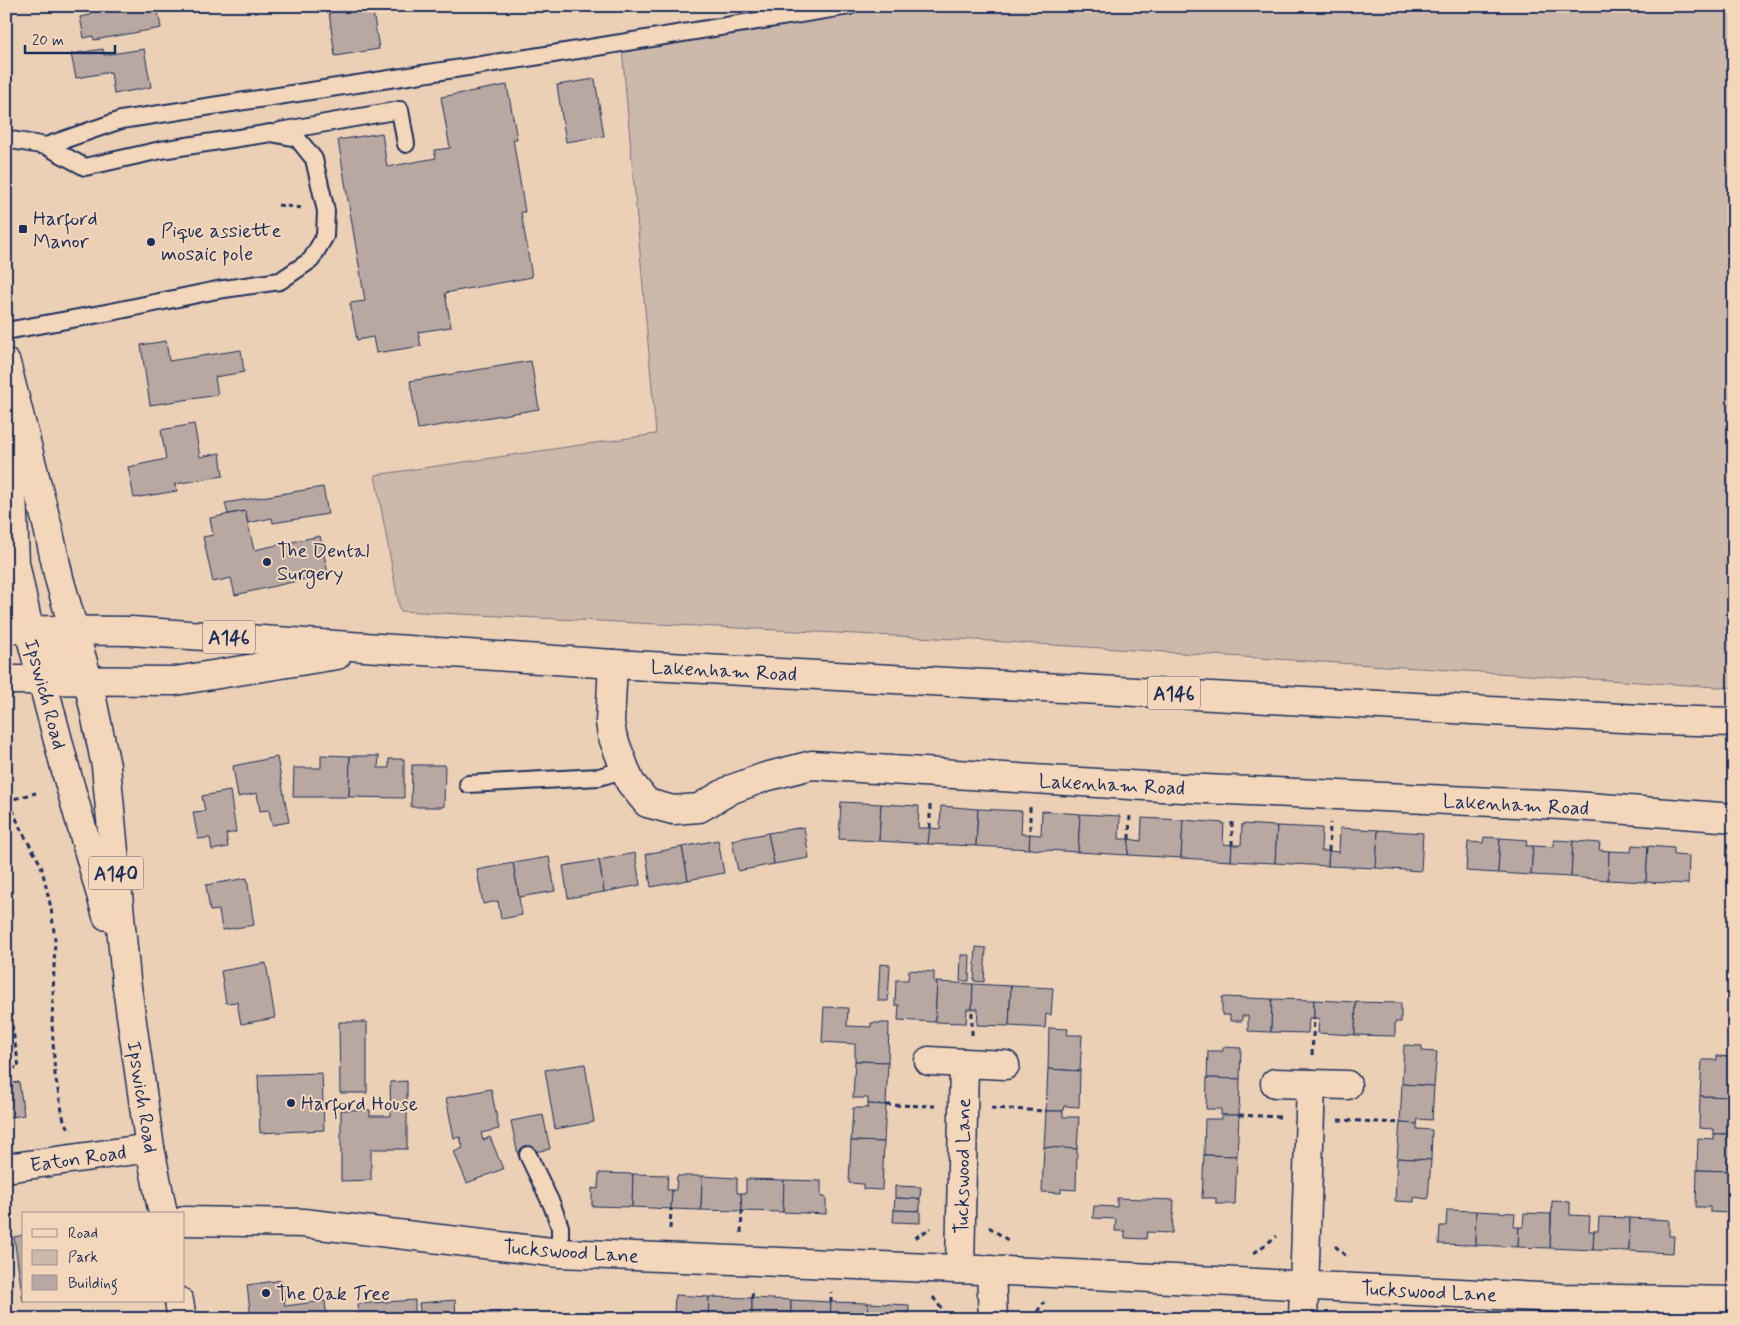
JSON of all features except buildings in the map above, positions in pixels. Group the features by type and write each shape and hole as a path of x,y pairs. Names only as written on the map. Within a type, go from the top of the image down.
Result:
{"main road":[{"name":"Ipswich Road","path":"7,368 18,629 42,681 126,980"},
{"name":"Ipswich Road","path":"7,368 48,528 58,578 88,680 106,766 126,980 150,1148 163,1212"},
{"name":"Lakenham Road","path":"18,629 131,631 613,664 1650,720 1734,722"},
{"path":"18,629 88,680"},
{"name":"Lakenham Road","path":"6,680 175,681 383,647"},
{"name":"Lakenham Road","path":"613,664 610,722 612,735 630,782 647,803 673,810 699,808 732,788 812,765 1161,787 1562,805 1734,818"},
{"path":"929,1061 1004,1065"},
{"name":"Tuckswood Lane","path":"960,1269 964,1063"},
{"path":"1275,1083 1347,1085"},
{"path":"1303,1319 1311,1084"},
{"name":"Eaton Road","path":"6,1168 150,1148"},
{"name":"Tuckswood Lane","path":"185,1221 303,1223 560,1253 1304,1284 1560,1309 1734,1301"},
{"path":"991,1270 993,1319"},
{"path":"179,1302 182,1319"}],"lane":[{"path":"46,146 120,120 553,54 850,6"},
{"path":"6,140 46,146 85,167 161,150 400,110 406,144"},
{"path":"6,332 217,290 280,281 311,260 325,236 326,211 314,159 297,138 270,133"},
{"path":"468,784 599,777 626,769"},
{"path":"528,1154 552,1205 560,1227 560,1253"}],"path":[{"path":"6,752 14,750"},
{"path":"6,757 10,767 8,800 20,828 41,865 51,908 55,940 52,1025 55,1075 64,1121 74,1135"},
{"path":"8,800 36,793"},
{"path":"6,892 9,905 6,908"},
{"path":"6,936 11,962 6,971"},
{"path":"6,990 19,1067 6,1069"},
{"path":"1311,1084 1314,1018"}],"green space":[{"path":"886,6 1734,6 1734,688 975,640 400,611 375,475 656,434 622,48"}],"place":[{"name":"Harford Manor","path":"23,229"},
{"name":"Pique assiette mosaic pole","path":"151,242"},
{"name":"The Dental Surgery","path":"267,562"},
{"name":"Harford House","path":"291,1103"},
{"name":"The Oak Tree","path":"266,1293"}]}
